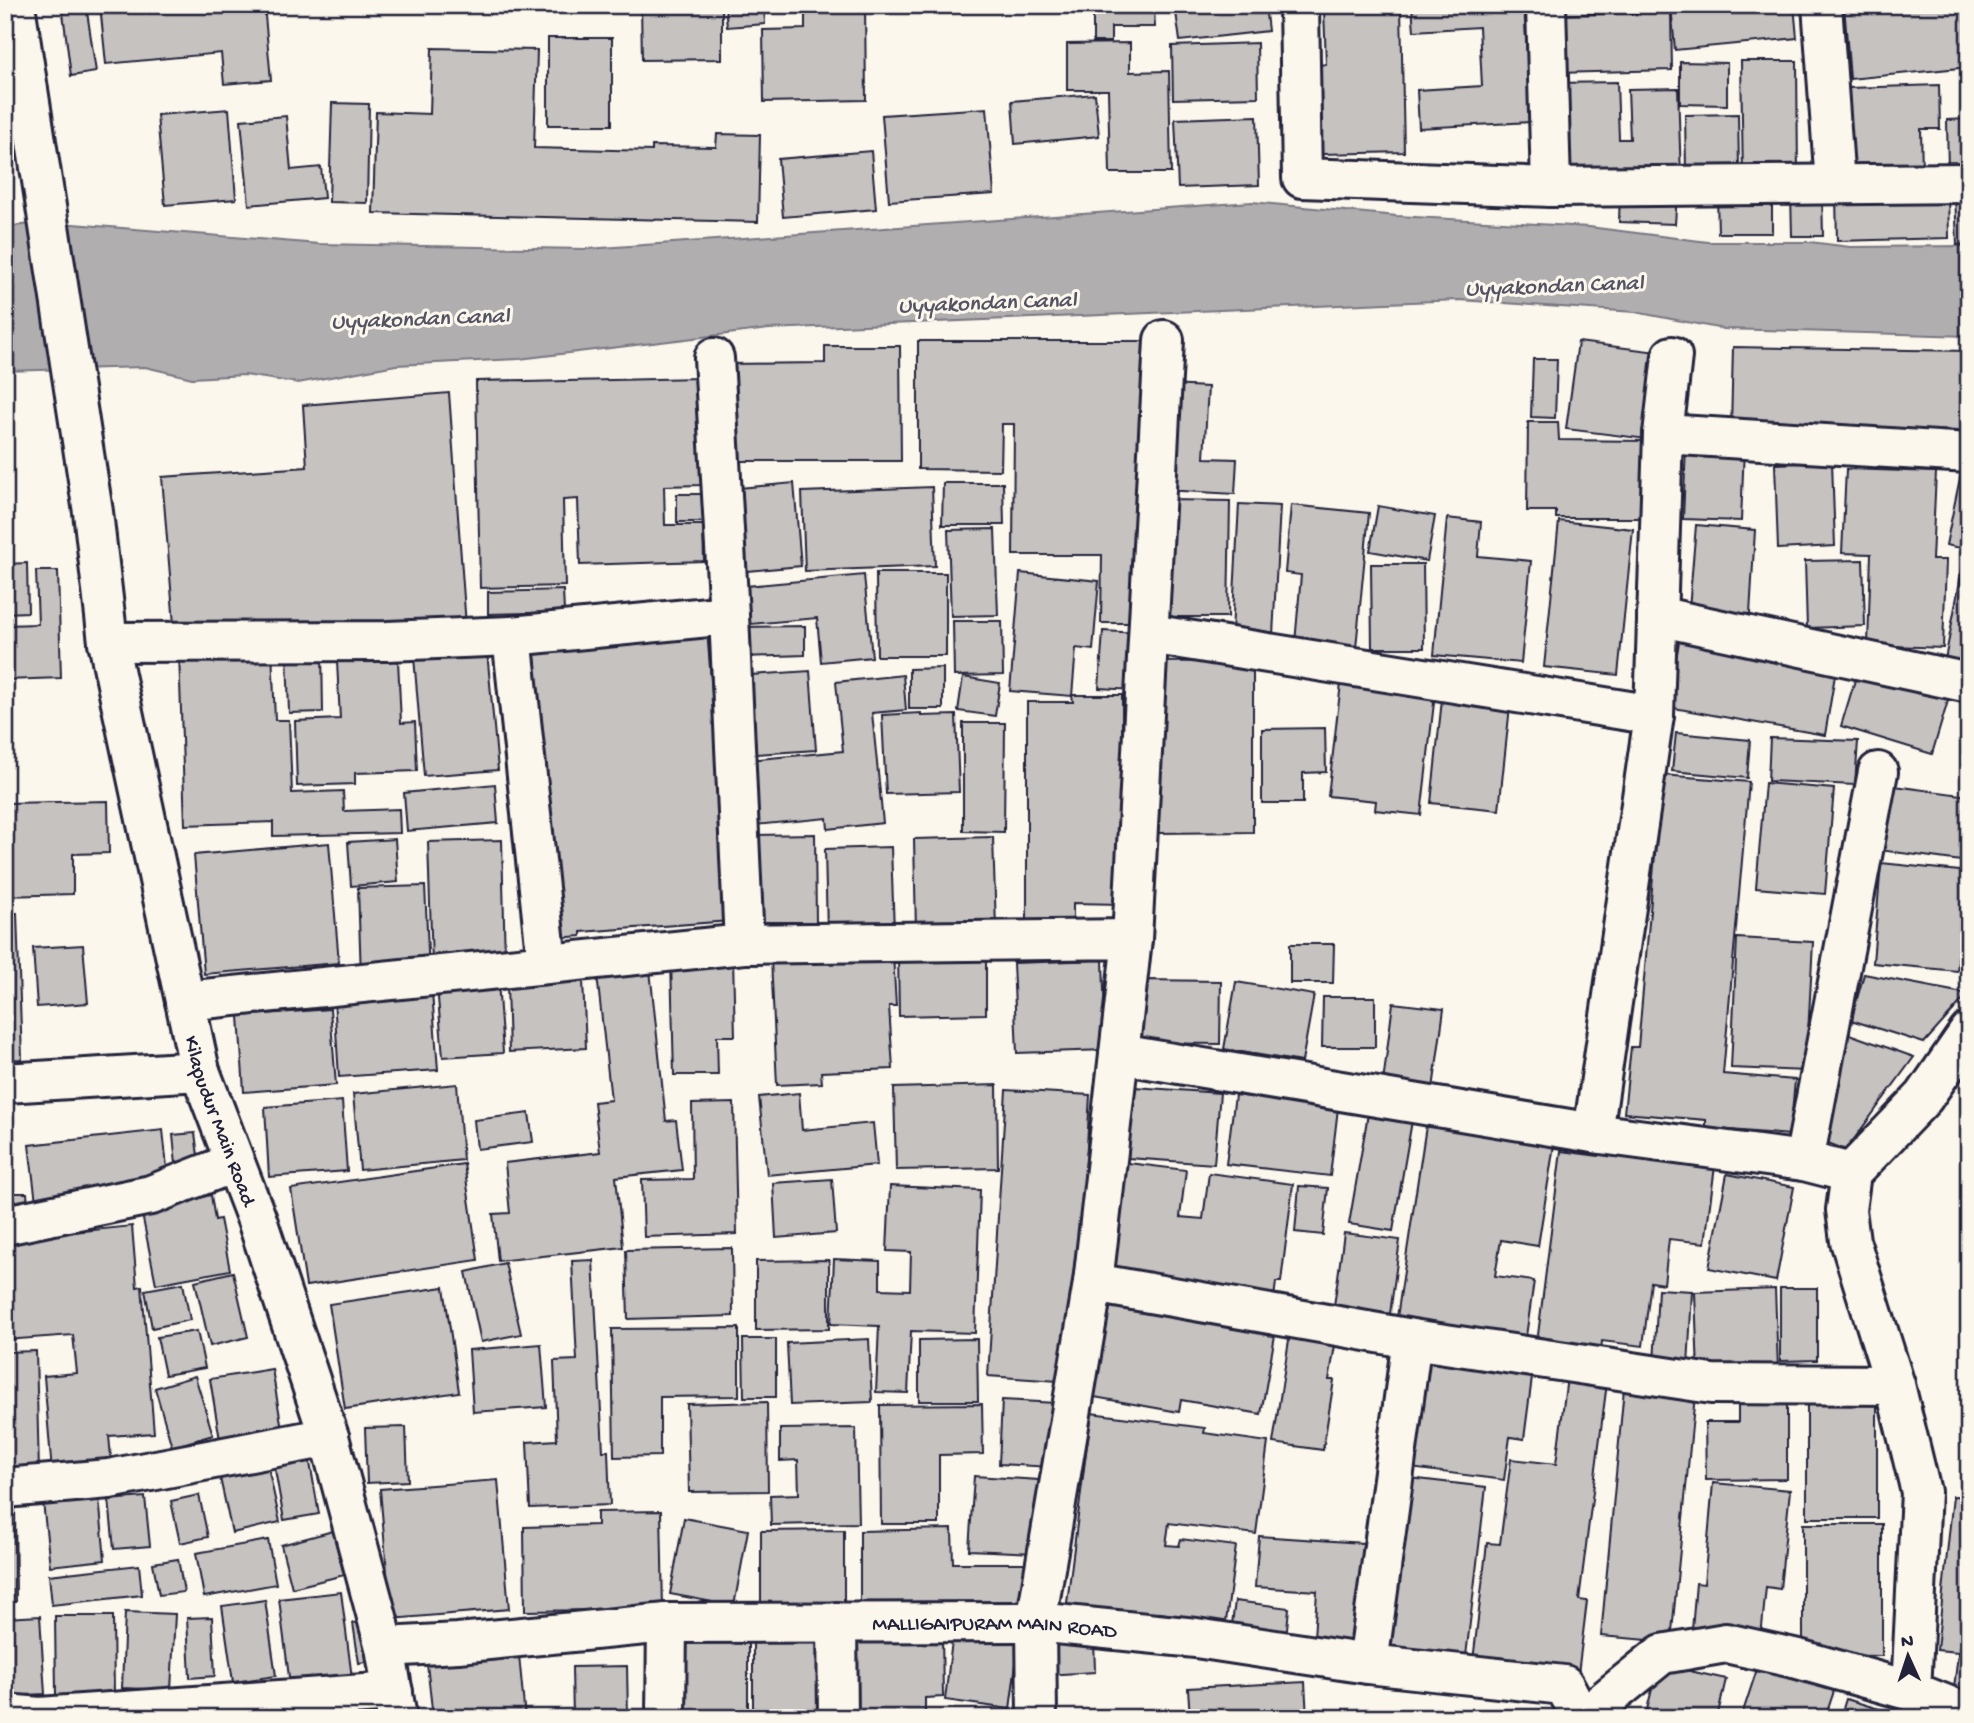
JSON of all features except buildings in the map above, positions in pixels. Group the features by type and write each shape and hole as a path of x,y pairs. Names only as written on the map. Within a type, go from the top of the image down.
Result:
{"street":[{"name":"Kilapudur Main Road","path":"15,5 93,512 108,642 200,1071 257,1220 328,1437 385,1647 395,1705"},
{"path":"1299,5 1302,178 1551,187 1969,183"},
{"path":"1546,5 1551,187"},
{"path":"1822,5 1835,184"},
{"path":"1038,1718 1037,1622 1093,1283 1132,939 1164,340"},
{"path":"1593,1133 1654,715 1663,434 1672,356"},
{"path":"714,358 744,944"},
{"path":"1663,434 1969,453"},
{"path":"108,642 387,641 512,636 729,615"},
{"path":"1657,616 1969,683"},
{"path":"1150,634 1654,715"},
{"path":"512,636 547,962"},
{"path":"1804,1161 1878,772"},
{"path":"185,1001 744,944 1132,939"},
{"path":"1911,1691 1921,1492 1895,1385 1850,1241 1846,1210 1851,1173 1924,1097 1969,1031"},
{"path":"1119,1054 1593,1133 1804,1161 1851,1173"},
{"path":"5,1083 200,1071"},
{"path":"5,1225 151,1195 233,1163"},
{"path":"1093,1283 1412,1339 1712,1384 1895,1385"},
{"path":"1368,1664 1412,1339"},
{"path":"5,1488 109,1479 328,1437"},
{"path":"837,1622 838,1718"},
{"name":"MALLIGAIPURAM MAIN ROAD","path":"385,1647 458,1643 667,1623 1037,1622 1196,1638 1368,1664 1564,1685 1583,1718"},
{"path":"666,1718 667,1623"},
{"path":"1583,1718 1662,1654 1726,1643 1798,1659 1911,1691 1969,1714"},
{"path":"5,1714 40,1717 395,1705"}],"water":[{"name":"Uyyakondan Canal","path":"1252,202 1397,216 1589,227 1708,242 1810,242 1850,247 1969,246 1969,336 1723,329 1635,312 1459,300 769,329 519,359 396,365 298,383 245,375 192,378 145,367 5,371 5,227 48,222 319,244 587,249"}]}
